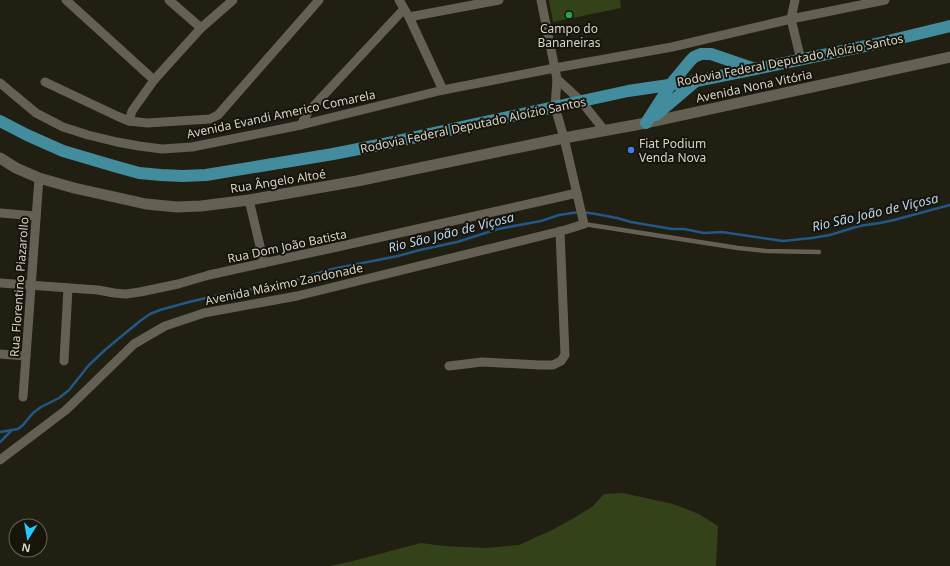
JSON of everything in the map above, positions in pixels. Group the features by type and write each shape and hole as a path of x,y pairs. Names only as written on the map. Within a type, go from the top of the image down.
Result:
{"highway":[{"name":"Rodovia Federal Deputado Aloízio Santos","path":"0,121 63,151 114,166 161,176 206,175 384,144 628,91 696,81 755,70 950,26"},
{"path":"646,123 671,84 694,56 711,54 755,70"},
{"path":"646,123 696,81"}],"street":[{"path":"66,0 154,80"},
{"path":"169,0 201,28"},
{"path":"129,121 132,111 154,80 201,28 233,0"},
{"path":"45,82 129,121 155,123 210,119 218,115 319,0"},
{"path":"399,0 409,17 443,90"},
{"path":"409,17 499,0"},
{"path":"542,0 557,79 555,107 584,222"},
{"path":"795,0 791,19 801,60"},
{"name":"Avenida Evandi Americo Comarela","path":"0,83 36,113 63,126 88,135 117,142 162,149 192,147 301,125 443,90 672,47 791,19 885,0"},
{"path":"301,125 308,112 404,9"},
{"name":"Avenida Nona Vitória","path":"564,138 646,123 950,57"},
{"path":"557,79 581,102 604,130"},
{"name":"Rua Ângelo Altoé","path":"0,158 16,168 39,178 74,188 146,204 177,207 201,206 249,200 357,181 564,138"},
{"name":"Rua Florentino Piazarollo","path":"23,397 39,178"},
{"name":"Rua Dom João Batista","path":"0,283 98,290 120,294 140,292 178,284 209,275 577,195"},
{"path":"249,200 264,263"},
{"path":"0,205 14,214"},
{"path":"0,213 36,216"},
{"name":"Avenida Máximo Zandonade","path":"0,460 66,410 134,344 165,326 204,313 297,296 560,231 584,222"},
{"path":"449,366 482,362 553,365 561,361 565,356 565,346 560,231"},
{"path":"64,361 68,288"},
{"path":"0,354 26,356"}],"lane":[{"path":"584,222 738,248 766,251 820,252"}],"green space":[{"name":"Campo do Bananeiras","path":"549,0 620,0 621,8 553,22"},
{"path":"623,493 673,504 699,514 718,526 716,566 329,566 421,543 444,546 486,548 519,545 574,518 592,507 604,494"}],"waterway":[{"name":"Rio São João de Viçosa","path":"0,432 18,429 33,413 59,398 69,390 89,365 106,349 150,314 189,302 223,294 279,285 332,269 398,256 457,242 498,229 541,221 559,215 572,213 582,212 596,214 672,229 684,229 704,233 722,232 783,241 830,235 859,226 894,220 950,205"},
{"path":"0,442 11,431"}],"place":[{"name":"Campo do Bananeiras","path":"569,15"},
{"name":"Fiat Podium Venda Nova","path":"631,150"}]}
